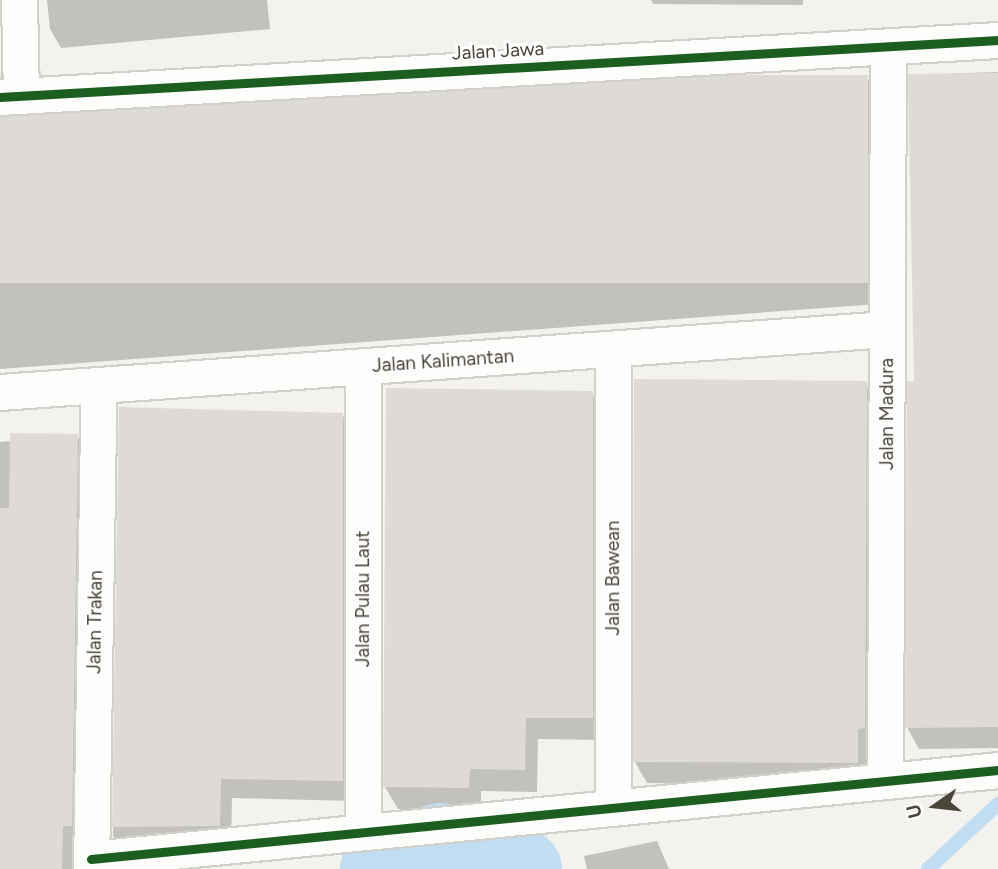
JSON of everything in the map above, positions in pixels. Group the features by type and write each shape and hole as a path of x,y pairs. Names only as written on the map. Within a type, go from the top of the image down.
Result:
{"street":[{"path":"11,97 19,0"},
{"name":"Jalan Jawa","path":"11,97 998,40"},
{"name":"Jalan Madura","path":"886,781 888,47"},
{"name":"Jalan Kalimantan","path":"0,392 887,329"},
{"name":"Jalan Bawean","path":"613,349 613,808"},
{"name":"Jalan Pulau Laut","path":"363,366 363,832"},
{"name":"Jalan Trakan","path":"91,864 99,385"},
{"path":"91,864 363,832 998,771"}],"building":[{"path":"998,73 998,727 905,728 907,381 914,381 908,74"},
{"path":"0,75 868,75 868,283 0,283"},
{"path":"634,379 867,381 865,728 858,729 858,763 633,762"},
{"path":"386,388 593,391 593,718 526,718 525,770 470,769 469,788 383,787"},
{"path":"119,407 343,413 343,781 221,779 220,826 112,827"},
{"path":"10,433 78,434 72,826 63,826 62,869 0,869 0,508 9,508"}],"waterway":[{"path":"928,869 998,804"},
{"path":"380,869 440,843 522,869"}],"cycle path":[{"path":"0,97 998,40"},
{"path":"91,859 998,770"}]}
